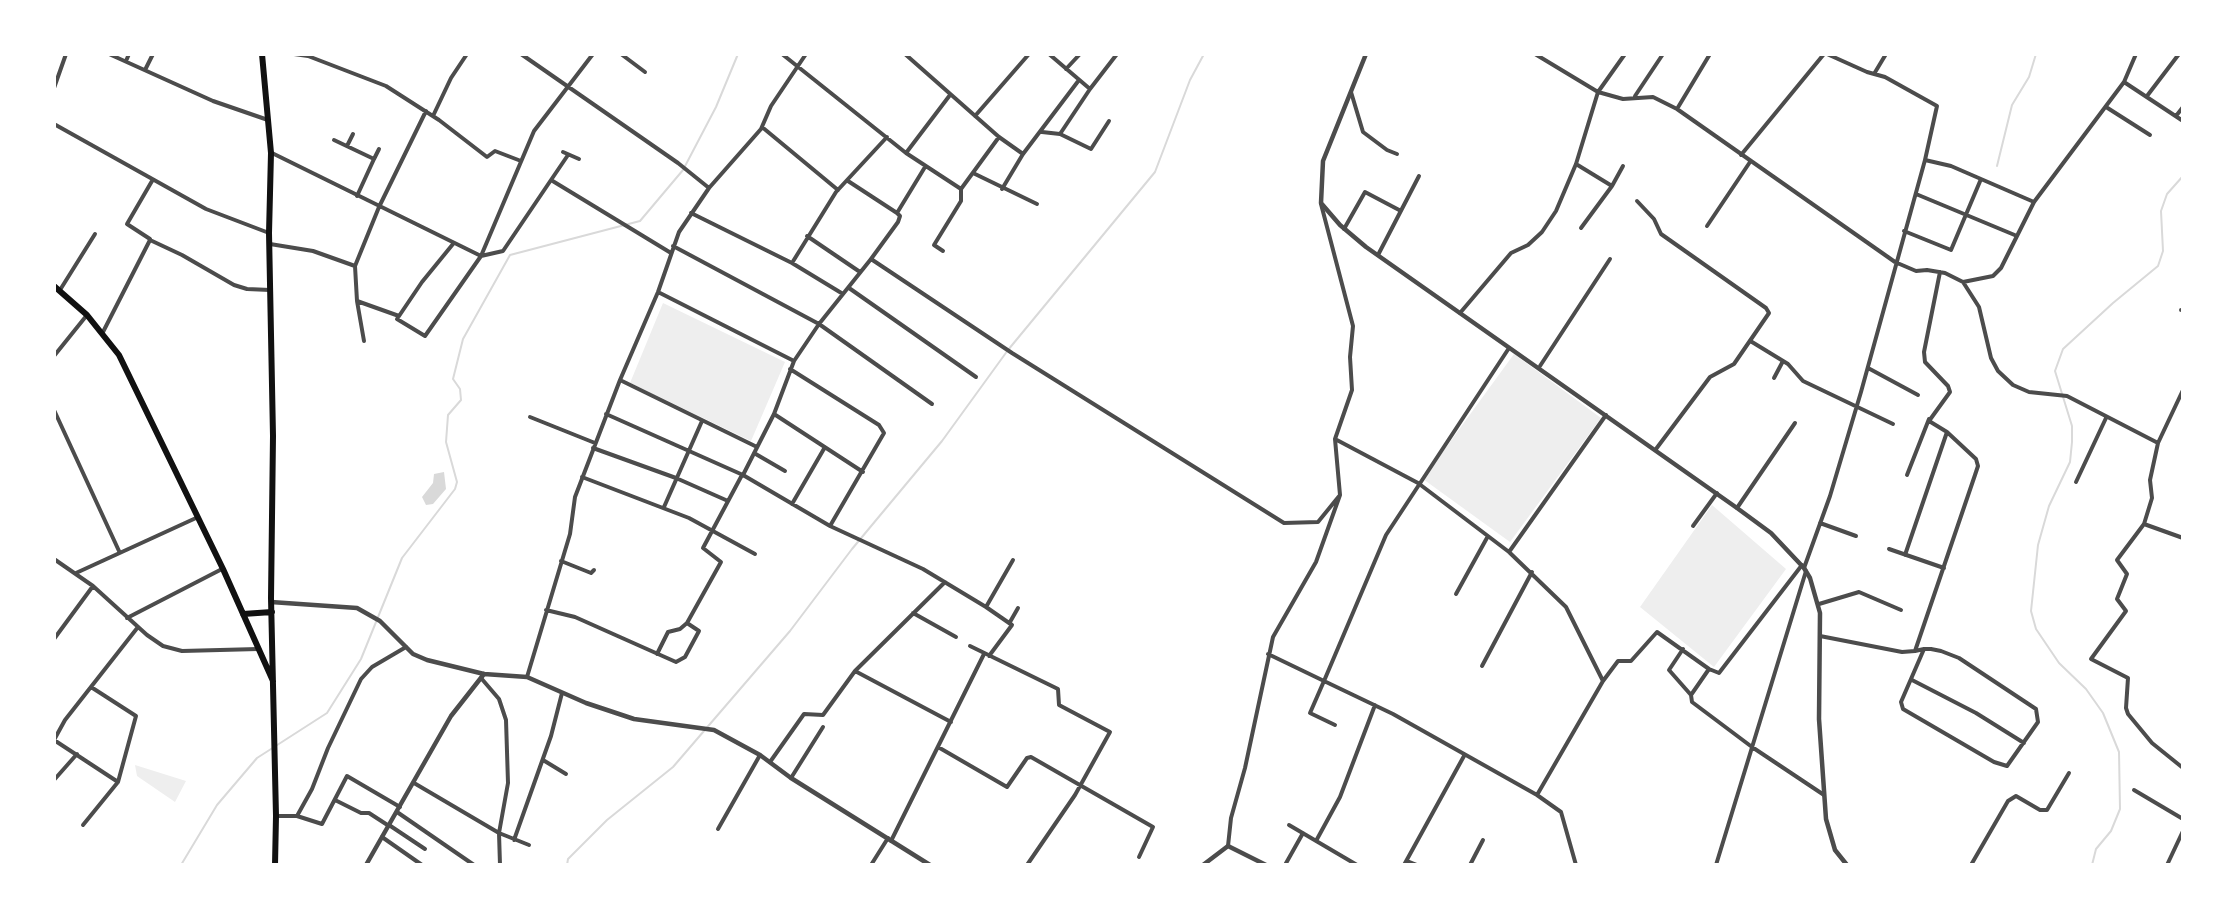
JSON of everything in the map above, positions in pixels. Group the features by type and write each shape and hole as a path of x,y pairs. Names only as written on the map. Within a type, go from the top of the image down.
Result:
{"main road":[{"path":"262,54 270,121 271,153 269,233 275,865"},
{"path":"57,288 103,332 119,355 145,404 196,518 223,569 274,684"},
{"path":"243,614 272,612"}],"street":[{"path":"54,88 66,54"},
{"path":"109,54 213,101 270,121"},
{"path":"126,61 129,54"},
{"path":"145,70 153,54"},
{"path":"294,54 366,77 426,111 487,157 495,151 521,161"},
{"path":"433,116 450,78 468,54"},
{"path":"521,54 691,172 709,188"},
{"path":"399,316 398,319 424,336 481,255 534,131 593,54"},
{"path":"621,54 645,72"},
{"path":"782,54 906,153 961,189"},
{"path":"527,677 571,528 573,504 582,477 658,292 674,246 709,188 762,128 771,106 806,54"},
{"path":"905,54 999,137 1023,154"},
{"path":"975,116 1029,54"},
{"path":"1049,54 1090,89"},
{"path":"1066,69 1080,54"},
{"path":"1060,134 1117,54"},
{"path":"1203,865 1228,846 1231,818 1245,768 1268,654 1278,625 1316,562 1340,495 1335,439 1352,390 1350,357 1353,326 1321,203 1323,161 1366,54"},
{"path":"1535,54 1598,92 1613,97 1653,97 1677,109 1895,262 1916,271 1940,272 1963,282 1979,307 1991,358 1998,371 2013,385 2029,392 2067,396 2158,443"},
{"path":"1460,313 1511,253 1528,245 1542,232 1556,211 1576,164 1598,92 1625,54"},
{"path":"1634,97 1663,54"},
{"path":"1677,109 1710,54"},
{"path":"1716,865 1804,568 1857,406 1895,262 1916,194 1937,106 1885,77 1825,54 1741,155"},
{"path":"1874,74 1886,54"},
{"path":"1963,282 1993,276 2001,268 2034,202 2124,82 2136,54"},
{"path":"2147,96 2179,54"},
{"path":"1002,189 1023,154 1079,80"},
{"path":"2124,82 2183,121"},
{"path":"1351,88 1356,114 1363,132 1387,150 1397,154"},
{"path":"906,153 950,95"},
{"path":"2106,106 2150,135"},
{"path":"2176,116 2183,107"},
{"path":"364,341 357,301 355,266 379,207 426,111"},
{"path":"1041,132 1060,134 1092,149 1109,122"},
{"path":"54,124 206,209 269,233"},
{"path":"762,128 838,190"},
{"path":"347,146 353,134"},
{"path":"792,263 838,190 886,137"},
{"path":"944,251 934,245 961,201 961,189 999,137"},
{"path":"334,140 374,159"},
{"path":"357,196 379,149"},
{"path":"563,152 579,159"},
{"path":"271,153 453,244 481,255 503,251 568,155"},
{"path":"1925,160 1951,166 2034,202"},
{"path":"1707,226 1750,162"},
{"path":"1576,164 1612,186"},
{"path":"1581,228 1612,186 1623,166"},
{"path":"897,213 925,167"},
{"path":"973,173 1037,204"},
{"path":"1378,255 1419,176"},
{"path":"1904,231 1951,250 1981,179"},
{"path":"551,180 671,253"},
{"path":"153,181 127,224 150,240 182,255 234,285 247,290 270,290"},
{"path":"657,654 668,632 680,629 687,623 721,562 703,549 774,414 794,361 819,324 900,220 897,213 848,181"},
{"path":"1344,229 1364,192 1401,211"},
{"path":"1916,194 2017,236"},
{"path":"1637,201 1654,219 1661,234 1766,308 1767,317 1752,342 1734,364 1710,377 1656,449"},
{"path":"1321,203 1344,229 1378,255 1509,348 1540,366 1771,533 1804,568 1819,604 1820,719 1824,795 1830,838 1835,850 1847,865"},
{"path":"692,213 792,263 843,294"},
{"path":"57,288 95,234"},
{"path":"807,236 860,272"},
{"path":"103,332 150,240"},
{"path":"270,244 313,251 355,266"},
{"path":"399,316 453,244"},
{"path":"674,246 819,324 932,404"},
{"path":"871,259 1012,353 1284,523 1318,522 1340,495"},
{"path":"1540,366 1610,259"},
{"path":"1907,475 1929,418 1948,398 1950,392 1948,386 1925,362 1924,352 1940,272"},
{"path":"849,288 976,376"},
{"path":"658,292 794,361"},
{"path":"357,301 399,316"},
{"path":"54,356 87,315"},
{"path":"1752,342 1783,361 1803,381 1893,424"},
{"path":"1335,725 1310,712 1386,535 1418,483 1509,348"},
{"path":"1774,378 1783,361"},
{"path":"1868,368 1918,395"},
{"path":"790,369 883,430 883,439 830,526"},
{"path":"620,380 757,447"},
{"path":"2183,390 2158,443 2150,480 2151,498 2144,524 2117,560 2127,574 2117,599 2126,611 2091,659 2128,678 2127,711 2152,743 2183,768"},
{"path":"54,410 119,551"},
{"path":"606,414 743,475 830,526 868,542 946,582 1010,622"},
{"path":"774,414 863,472"},
{"path":"1509,552 1607,414"},
{"path":"530,417 595,443"},
{"path":"1915,651 1978,466 1976,459 1947,432 1931,423 1929,418"},
{"path":"2076,482 2106,418"},
{"path":"664,507 702,421"},
{"path":"1737,508 1795,423"},
{"path":"1905,555 1947,432"},
{"path":"1335,439 1418,483 1532,572 1566,607 1603,681"},
{"path":"792,504 825,447"},
{"path":"593,448 676,478 728,501"},
{"path":"754,453 785,471"},
{"path":"582,477 664,507 755,554"},
{"path":"1693,526 1717,493"},
{"path":"76,573 119,551 196,518"},
{"path":"1820,523 1856,536"},
{"path":"2144,524 2183,538"},
{"path":"1456,594 1488,536"},
{"path":"1888,549 1944,568"},
{"path":"54,559 93,586 127,618 163,646 174,650 259,649"},
{"path":"986,607 1013,560"},
{"path":"561,561 591,573 594,570"},
{"path":"1537,795 1603,681 1618,661 1631,661 1656,632 1709,669 1719,673 1804,568"},
{"path":"127,618 223,569"},
{"path":"1482,666 1532,572"},
{"path":"771,762 804,714 823,715 855,671 946,582"},
{"path":"54,639 93,586"},
{"path":"1819,604 1862,592 1901,610"},
{"path":"272,602 348,606 370,614 406,647 427,660 482,676 527,677 562,693 634,718 714,730 760,754 791,778 930,865"},
{"path":"871,865 890,839 987,655 1011,627 1010,622 1018,609"},
{"path":"546,610 575,617 676,662 685,657 699,631 687,623"},
{"path":"913,613 956,637"},
{"path":"118,782 54,740 65,720 138,627"},
{"path":"1820,636 1902,652 1924,649 1941,651 1959,658 2036,708 2038,722 2007,766 1994,762 1903,709 1901,702 1924,649"},
{"path":"970,646 1058,689 1060,705 1109,730 1079,787 1027,865"},
{"path":"297,816 312,789 328,748 361,680 372,667 406,647"},
{"path":"1683,649 1669,671 1691,695 1692,702 1752,747 1824,795"},
{"path":"1268,654 1375,705 1537,795 1561,812 1576,865"},
{"path":"1691,695 1709,669"},
{"path":"855,671 951,722"},
{"path":"366,865 451,716 482,676"},
{"path":"482,676 499,699 506,720 508,783 499,833 500,865"},
{"path":"1912,680 1976,713 2024,743"},
{"path":"83,825 118,782 136,716 91,687"},
{"path":"514,840 543,760 562,693"},
{"path":"1316,841 1340,797 1375,705"},
{"path":"791,778 823,726"},
{"path":"938,747 1006,787 1030,757 1079,787 1153,827 1139,857"},
{"path":"54,780 77,754"},
{"path":"718,829 760,754"},
{"path":"1417,865 1405,863 1464,756"},
{"path":"543,760 566,774"},
{"path":"1971,865 2008,801 2016,796 2040,810 2047,810 2069,773"},
{"path":"276,816 297,816 322,824 347,776 398,809 474,865"},
{"path":"414,783 499,833 529,845"},
{"path":"2134,790 2183,819"},
{"path":"335,800 361,813 369,813 424,849"},
{"path":"1289,825 1357,865"},
{"path":"2173,865 2167,864 2183,831"},
{"path":"1285,865 1303,834"},
{"path":"382,837 422,865"},
{"path":"1470,865 1483,840"},
{"path":"1228,846 1266,865"},
{"path":"1498,865 1501,863 1525,865"}],"shaded area":[{"path":"663,303 785,362 751,441 630,383"},
{"path":"1514,354 1601,418 1510,542 1423,479"},
{"path":"444,472 446,489 433,504 426,505 422,497 433,483 434,474"},
{"path":"1712,505 1786,569 1714,667 1640,607"},
{"path":"135,765 186,781 175,802 137,776"}],"waterway":[{"path":"181,865 217,805 257,758 327,713 361,659 402,558 455,489 457,482 446,442 448,415 461,400 460,389 453,379 463,339 510,255 640,221 683,170 716,107 738,54"},
{"path":"567,865 568,859 607,820 673,767 790,631 852,549 942,441 1008,350 1155,172 1190,80 1204,54"},
{"path":"1997,166 2012,105 2029,77 2036,54"},
{"path":"2092,865 2096,849 2111,831 2120,809 2119,752 2103,713 2086,689 2059,663 2036,629 2031,611 2038,545 2049,506 2070,462 2072,426 2055,371 2063,349 2158,266 2163,251 2161,211 2167,194 2183,176"}]}
